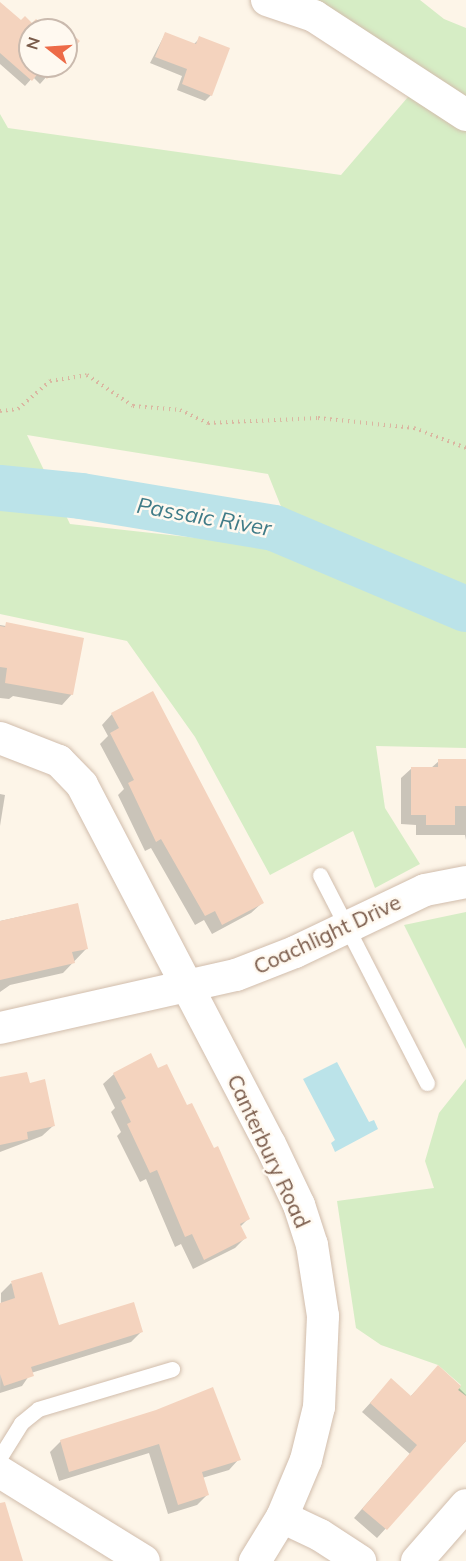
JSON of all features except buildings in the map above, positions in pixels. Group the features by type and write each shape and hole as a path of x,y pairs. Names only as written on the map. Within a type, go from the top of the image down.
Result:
{"street":[{"path":"267,0 314,16 466,115"},
{"name":"Canterbury Road","path":"0,738 51,756 82,785 299,1204 317,1272 324,1316 323,1380 306,1460 282,1517 255,1561"},
{"name":"Coachlight Drive","path":"188,987 261,967 425,890 466,882"},
{"path":"0,1028 188,987"},
{"path":"0,1472 144,1561"},
{"path":"417,1561 466,1505"},
{"path":"282,1517 320,1535 360,1561"}],"lane":[{"path":"320,875 427,1083"},
{"path":"0,1457 21,1423 38,1410 172,1369"}],"path":[{"path":"0,411 18,409 50,381 87,375 133,406 180,410 208,423 318,418 414,428 466,448"}],"green space":[{"path":"286,0 420,0 444,19 466,28 466,748 376,746 385,808 420,864 375,888 353,831 270,875 195,737 127,641 0,614 0,114 8,128 341,175 426,76","holes":["27,435 268,474 298,549 70,524"]},
{"path":"466,912 466,1049 404,925"},
{"path":"466,1079 466,1396 458,1390 461,1385 438,1365 381,1345 356,1328 337,1201 434,1188 425,1161 439,1113"}],"water":[{"path":"337,1062 369,1122 374,1120 378,1129 335,1152 331,1143 335,1140 303,1079"}],"waterway":[{"name":"Passaic River","path":"0,488 81,496 274,528 466,609"}]}
